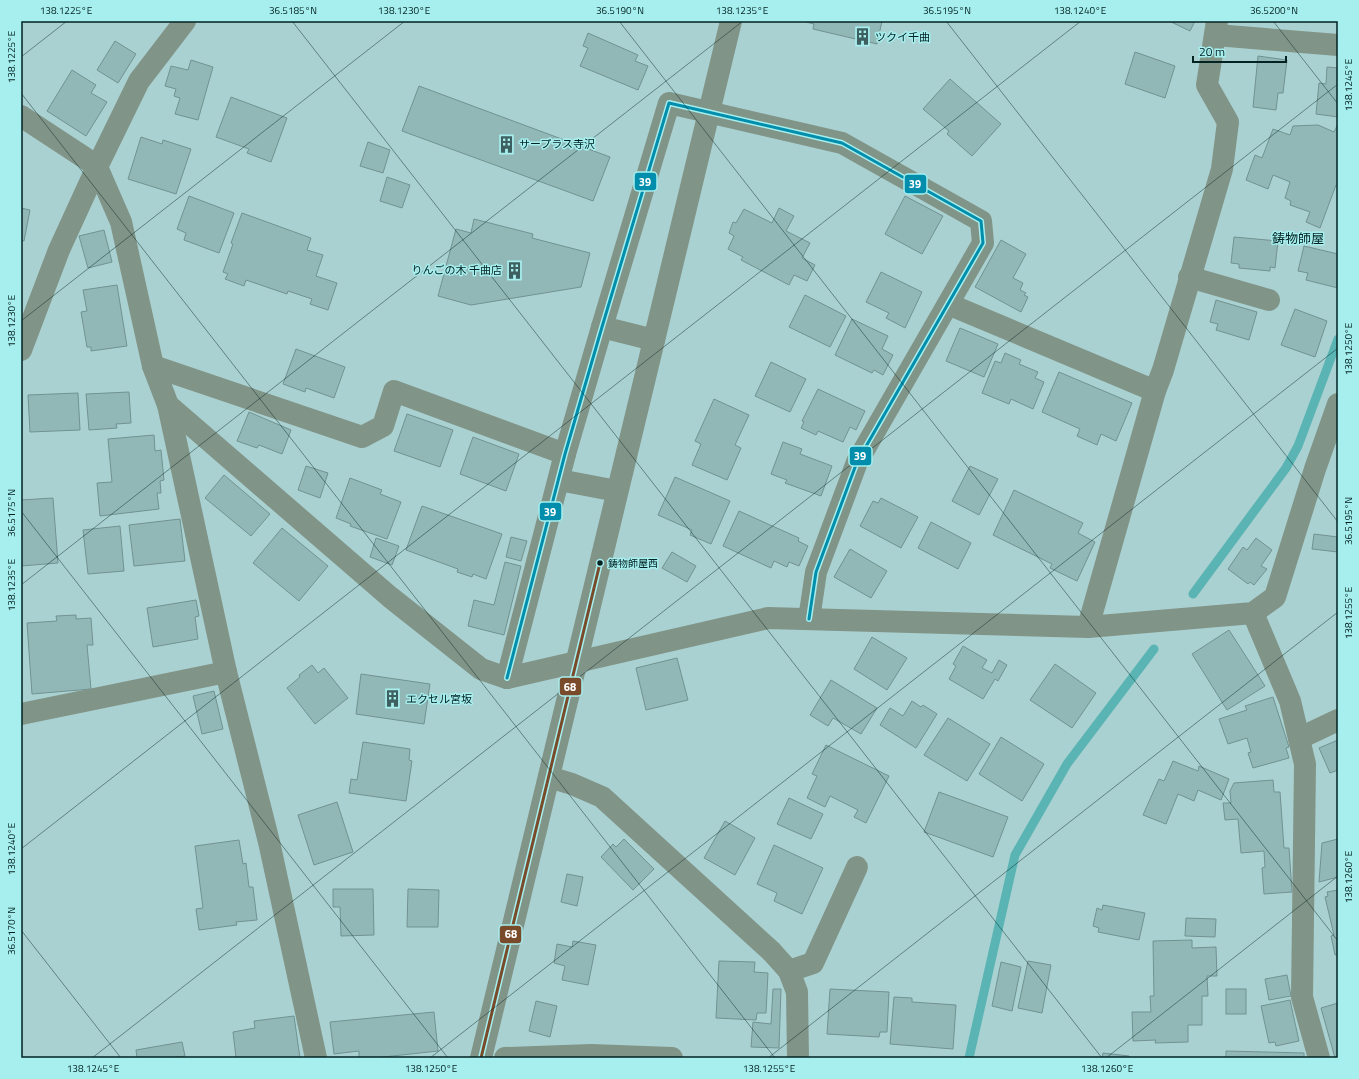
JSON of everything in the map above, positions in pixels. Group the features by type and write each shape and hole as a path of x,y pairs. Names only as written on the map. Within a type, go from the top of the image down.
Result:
{"street":[{"path":"21,350 59,250 139,81 186,21"},
{"path":"481,1058 731,21"},
{"path":"1088,627 1155,391 1163,370 1189,277 1222,169 1228,122 1207,85 1217,28 1338,45"},
{"path":"507,678 565,454 669,103 842,143 981,221 983,243 857,462 816,572 809,619"},
{"path":"21,116 97,167 121,222 152,366 168,405 226,672 269,842 316,1058"},
{"path":"1189,277 1269,300"},
{"path":"948,304 1155,391"},
{"path":"602,327 654,340"},
{"path":"152,366 362,437 383,426 394,391 565,454"},
{"path":"168,405 390,597 481,669 507,678 768,618 1088,627 1253,612 1275,597 1315,469 1338,404"},
{"path":"559,480 617,491"},
{"path":"1253,612 1290,701 1305,764 1302,997 1319,1058"},
{"path":"21,714 226,672"},
{"path":"1300,738 1338,720"},
{"path":"549,776 602,797 772,952 789,971 797,992 798,1058"},
{"path":"789,971 813,963 857,867"},
{"path":"505,1058 591,1055 672,1058"}],"building":[{"name":"ツクイ千曲","path":"806,21 882,21 877,44 813,29 814,24"},
{"path":"1169,21 1195,21 1190,31"},
{"path":"588,33 638,55 635,61 648,66 638,90 580,66 588,48 583,46"},
{"path":"115,41 136,54 118,83 97,70"},
{"path":"1135,52 1175,66 1165,98 1125,84"},
{"path":"1258,56 1287,60 1283,93 1278,93 1276,110 1253,107"},
{"path":"191,60 213,67 198,120 175,114 180,98 174,96 176,89 165,86 171,66 188,70"},
{"path":"1327,67 1338,68 1338,117 1316,114 1319,83 1326,84"},
{"path":"72,70 96,85 91,93 107,102 86,136 47,111"},
{"path":"950,79 1001,124 972,156 947,134 949,131 923,109"},
{"name":"サープラス寺沢","path":"419,86 610,157 593,201 402,131"},
{"path":"231,97 287,118 271,162 247,153 249,149 216,137"},
{"path":"1318,125 1334,132 1337,126 1338,127 1338,186 1336,185 1320,228 1306,222 1310,212 1290,205 1291,201 1285,198 1290,182 1273,175 1268,189 1246,180 1255,155 1262,158 1273,129 1290,135 1293,126"},
{"path":"141,137 162,144 163,140 191,149 176,194 128,179"},
{"path":"368,142 390,150 383,173 360,166"},
{"path":"387,177 410,185 402,208 380,201"},
{"path":"189,196 234,213 219,253 184,240 186,233 177,229"},
{"path":"905,196 943,216 922,254 885,234"},
{"path":"21,208 30,210 24,241 21,240"},
{"path":"779,208 794,216 786,231 810,243 802,258 815,265 807,281 794,275 789,285 741,260 743,257 728,249 734,236 729,233 733,222 736,223 744,209 772,223"},
{"path":"242,213 311,238 307,250 323,255 316,276 337,283 328,310 310,304 312,299 288,291 287,294 246,280 244,286 225,279 228,274 223,272 233,244 231,243"},
{"name":"りんごの木 千曲店","path":"474,219 533,234 532,238 590,253 581,287 471,305 438,296 456,229 471,233"},
{"path":"104,230 112,262 88,268 79,236"},
{"path":"1234,237 1278,241 1275,268 1270,267 1270,271 1239,268 1239,264 1231,263"},
{"path":"1001,240 1026,254 1013,278 1023,283 1020,290 1026,293 1024,295 1028,297 1021,312 975,287"},
{"path":"1304,246 1338,254 1338,288 1306,280 1308,273 1298,271"},
{"path":"881,272 922,292 905,328 886,318 889,313 866,302"},
{"path":"117,285 127,346 91,351 91,347 87,347 81,312 87,311 83,290"},
{"path":"805,295 846,316 830,347 789,327"},
{"path":"1216,300 1257,312 1249,340 1216,330 1218,324 1210,322"},
{"path":"1295,309 1327,321 1315,357 1281,345"},
{"path":"852,319 888,336 882,349 893,355 883,375 874,370 872,373 835,355"},
{"path":"960,328 998,344 984,377 946,361"},
{"path":"296,349 345,367 334,398 306,388 305,392 283,384"},
{"path":"1005,353 1021,360 1019,364 1038,372 1035,378 1044,382 1033,409 1011,399 1009,404 982,393 995,361 1001,363"},
{"path":"771,362 806,379 790,412 755,396"},
{"path":"1059,372 1132,403 1116,441 1101,434 1097,445 1077,436 1080,429 1042,412"},
{"path":"818,389 865,411 856,430 850,427 843,442 818,431 816,435 801,428 804,422 802,421"},
{"path":"129,392 131,423 116,424 117,428 89,430 86,394"},
{"path":"78,393 80,430 30,432 28,395"},
{"path":"714,399 749,415 735,445 741,448 727,480 692,465 701,444 695,441"},
{"path":"249,412 291,430 282,454 259,445 257,448 237,441"},
{"path":"407,414 453,430 440,467 394,451"},
{"path":"154,435 155,451 161,450 164,480 160,481 161,493 157,493 159,509 100,516 97,483 112,482 108,439"},
{"path":"473,437 519,454 506,491 460,474"},
{"path":"783,442 802,449 800,454 832,466 821,496 785,483 787,480 771,474"},
{"path":"306,466 328,473 320,498 298,490"},
{"path":"970,466 998,479 979,515 952,501"},
{"path":"224,475 270,514 251,536 205,498"},
{"path":"675,477 730,501 711,544 690,535 692,530 658,515"},
{"path":"350,478 382,490 380,494 401,502 387,539 350,526 351,524 336,518"},
{"path":"1014,490 1083,523 1078,533 1095,542 1077,581 1050,568 1052,564 993,535"},
{"path":"53,498 58,563 21,566 21,500"},
{"path":"881,498 918,517 901,548 860,526 873,501 878,503"},
{"path":"422,506 502,534 486,579 473,574 472,577 457,572 458,569 406,550"},
{"path":"739,511 799,538 798,541 808,546 799,566 789,562 787,567 774,561 771,568 723,546"},
{"path":"180,519 185,561 134,566 129,525"},
{"path":"931,522 971,543 958,569 918,548"},
{"path":"120,526 124,571 88,574 83,530"},
{"path":"282,528 328,566 299,601 253,563"},
{"path":"1314,534 1338,537 1338,552 1312,549"},
{"path":"511,537 527,541 521,561 506,557"},
{"path":"376,538 399,546 392,565 370,557"},
{"path":"1256,538 1272,550 1261,566 1267,569 1254,585 1250,582 1248,584 1228,569 1243,547 1247,550"},
{"path":"850,549 887,571 871,598 834,577"},
{"path":"672,552 696,566 687,582 662,568"},
{"path":"505,562 521,566 504,635 468,626 474,600 494,605"},
{"path":"196,600 199,616 195,617 198,639 153,647 147,608"},
{"path":"76,615 76,619 91,618 93,645 87,645 91,689 32,694 27,623 57,621 56,616"},
{"path":"1229,630 1265,686 1227,710 1192,654"},
{"path":"872,637 907,658 887,690 854,669"},
{"path":"963,646 987,660 982,668 992,673 999,660 1007,665 998,681 995,679 983,699 949,679 956,666 953,664"},
{"path":"677,658 688,700 646,710 636,668"},
{"path":"1055,664 1096,693 1072,728 1030,700"},
{"path":"312,665 318,673 324,668 348,698 315,724 287,688 300,677 299,675"},
{"name":"エクセル宮坂","path":"361,674 430,684 424,724 356,714"},
{"path":"831,680 877,708 861,734 833,718 828,726 810,715"},
{"path":"214,691 223,729 202,734 193,696"},
{"path":"1273,697 1289,747 1286,748 1289,758 1253,768 1248,753 1251,752 1247,738 1228,744 1219,719 1247,710 1245,706"},
{"path":"912,701 921,707 923,705 937,714 916,748 880,725 890,708 903,716"},
{"path":"948,718 990,744 967,781 924,755"},
{"path":"1001,737 1044,764 1022,801 979,774"},
{"path":"1338,740 1338,770 1330,773 1319,748"},
{"path":"363,742 410,749 409,760 412,761 406,801 349,793 351,779 357,780"},
{"path":"826,745 889,776 866,823 854,817 858,810 830,796 825,807 807,798 817,776 812,774"},
{"path":"1173,761 1198,771 1199,766 1229,779 1221,800 1198,790 1194,801 1178,794 1166,824 1143,815 1159,779 1164,781"},
{"path":"1273,780 1274,792 1280,792 1284,848 1289,848 1292,892 1264,894 1262,868 1265,867 1264,851 1241,853 1238,819 1225,820 1223,803 1231,803 1230,791 1234,783"},
{"path":"939,792 1008,817 993,857 924,832"},
{"path":"789,798 823,814 811,839 777,824"},
{"path":"337,802 353,852 314,865 298,815"},
{"path":"725,821 755,838 735,875 704,858"},
{"path":"624,839 654,869 633,890 601,857 613,844 616,847"},
{"path":"1338,839 1338,877 1319,882 1322,843"},
{"path":"239,840 243,864 246,863 249,887 253,887 257,920 236,922 237,925 199,930 196,909 203,908 195,846"},
{"path":"774,845 823,868 802,914 774,901 777,893 757,884"},
{"path":"567,874 583,877 577,906 561,902"},
{"path":"333,889 373,889 374,935 341,936 340,907 333,907"},
{"path":"408,889 439,890 438,927 407,927"},
{"path":"1338,890 1338,954 1335,955 1331,936 1334,935 1325,897 1328,896 1327,892"},
{"path":"1103,905 1145,913 1139,940 1098,932 1099,928 1093,926 1097,908 1102,910"},
{"path":"1186,918 1216,919 1215,937 1185,936"},
{"path":"1192,940 1192,948 1216,947 1217,976 1207,976 1208,996 1202,996 1202,1025 1188,1025 1188,1042 1155,1043 1156,1040 1133,1041 1132,1012 1151,1012 1150,996 1154,996 1153,941"},
{"path":"573,941 596,945 588,985 562,980 565,966 554,963 557,944 572,947"},
{"path":"719,961 755,962 754,972 768,973 766,1013 757,1013 756,1020 716,1018"},
{"path":"1028,961 1051,965 1042,1013 1018,1008"},
{"path":"1001,962 1021,967 1012,1011 992,1006"},
{"path":"1287,975 1291,996 1269,1000 1265,979"},
{"path":"773,989 781,989 779,1048 751,1047 753,1022 771,1024"},
{"path":"830,989 889,992 887,1032 880,1032 879,1037 827,1034"},
{"path":"1226,989 1246,989 1246,1014 1226,1014"},
{"path":"894,997 912,998 912,1002 956,1005 953,1049 890,1044"},
{"path":"1290,1000 1299,1041 1276,1046 1275,1042 1269,1043 1261,1006"},
{"path":"536,1001 557,1006 550,1037 529,1031"},
{"path":"1338,1003 1338,1058 1335,1058 1321,1008"},
{"path":"434,1012 438,1051 374,1058 359,1058 359,1051 334,1054 330,1022"},
{"path":"294,1016 300,1058 236,1058 233,1032 255,1028 254,1021"},
{"path":"182,1042 185,1056 171,1058 137,1058 136,1050"},
{"path":"1226,1051 1304,1053 1304,1058 1226,1058"},
{"path":"1103,1053 1129,1056 1129,1058 1102,1058"}],"waterway":[{"path":"1193,594 1286,468 1298,446 1338,339"},
{"path":"969,1058 1015,855 1067,764 1154,649"}],"transit line":[{"name":"39","path":"507,678 565,454 669,103 842,143 981,221 983,243 857,462 816,572 809,619"},
{"name":"68","path":"481,1058 600,563"}],"place":[{"name":"ツクイ千曲","path":"862,37"},
{"name":"サープラス寺沢","path":"506,144"},
{"name":"りんごの木 千曲店","path":"515,270"},
{"name":"鋳物師屋西","path":"600,563"},
{"name":"エクセル宮坂","path":"393,699"}],"district":[{"name":"鋳物師屋","path":"1298,238"}]}
